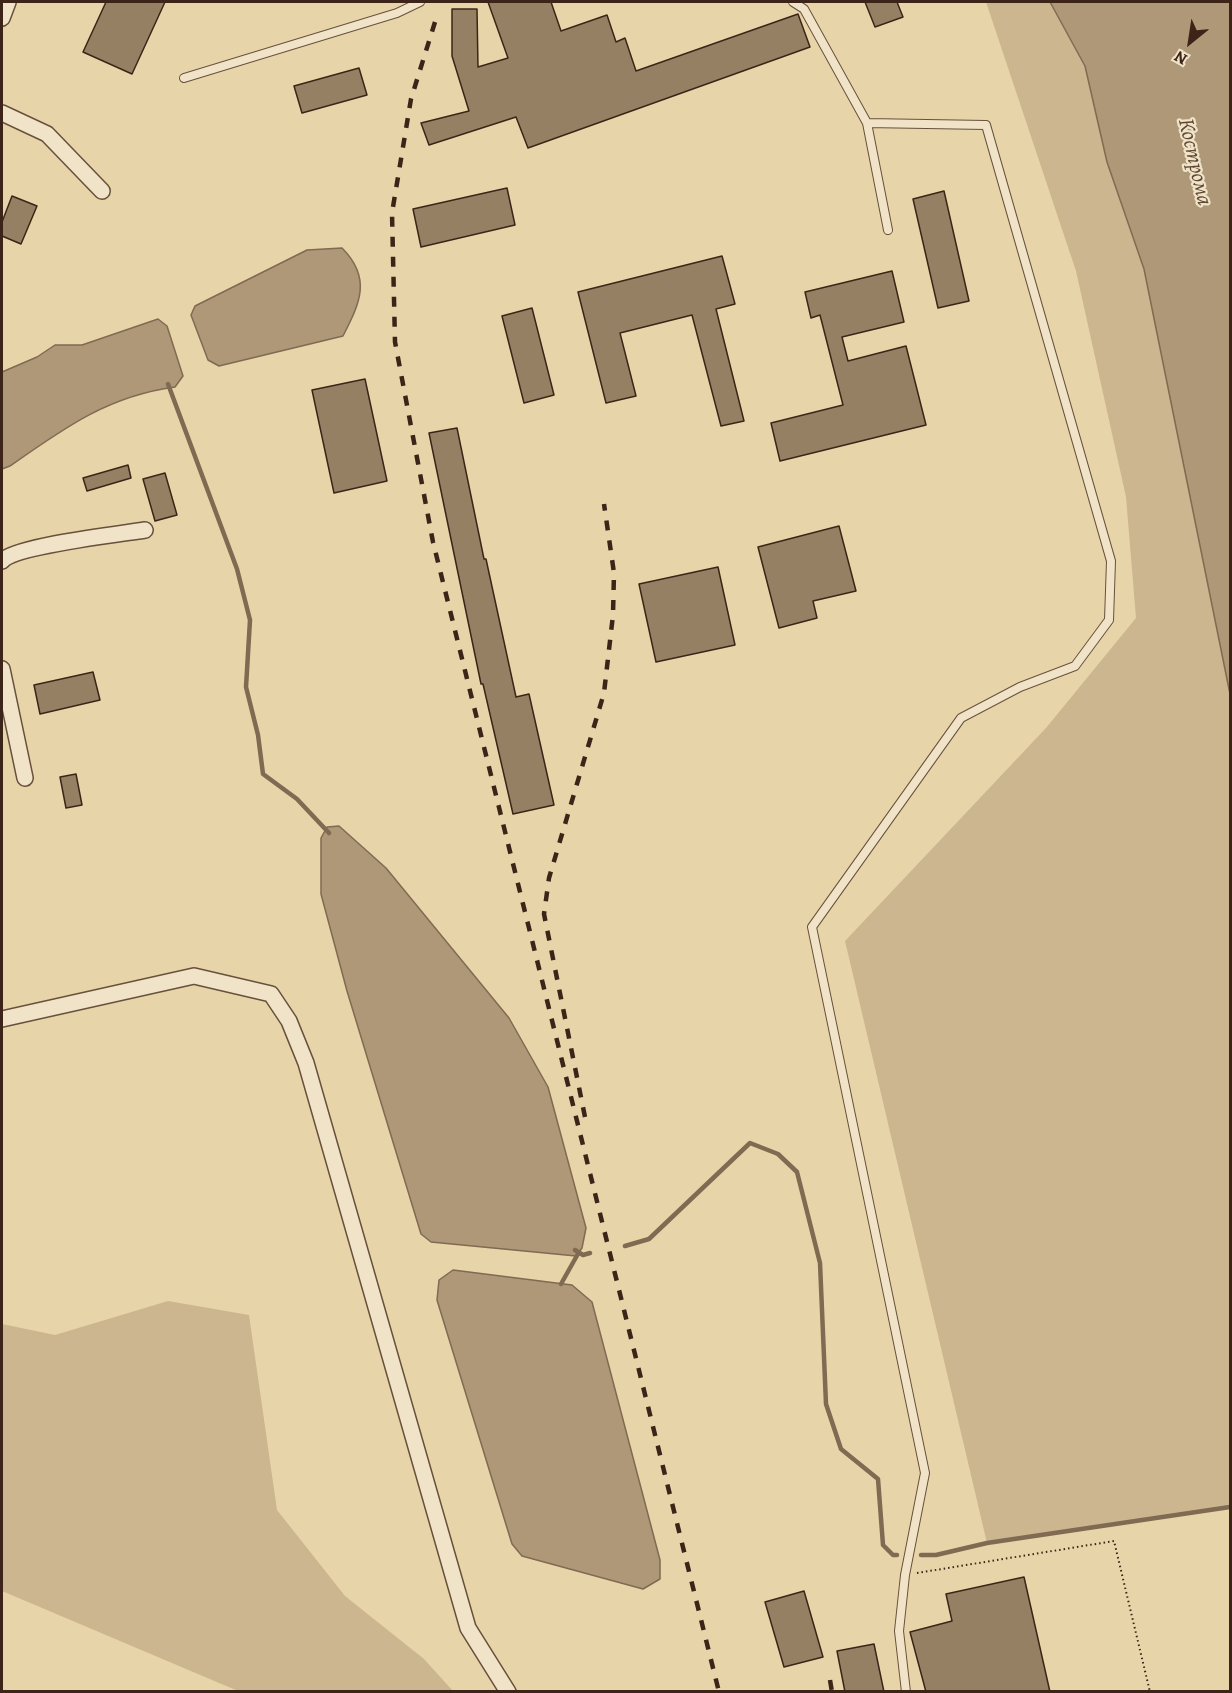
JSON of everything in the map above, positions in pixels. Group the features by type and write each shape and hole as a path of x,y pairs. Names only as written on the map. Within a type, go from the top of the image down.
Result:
{"street":[{"path":"2,18 8,2"},
{"path":"2,113 48,134 102,191"},
{"path":"2,561 6,556 35,549 145,530"},
{"path":"2,669 25,778"},
{"path":"2,1019 194,976 271,994 289,1021 306,1063 468,1628 508,1692"}],"lane":[{"path":"184,78 397,13 420,2"},
{"path":"793,2 804,9 867,123 888,230"},
{"path":"867,123 986,125 1111,561 1109,620 1075,666 1020,687 960,718 812,927 925,1473 905,1575 899,1631 906,1692"}],"path":[{"path":"905,1575 1114,1540 1150,1692"}],"shaded area":[{"path":"986,2 1050,2 1085,66 1107,162 1144,269 1230,694 1230,1507 987,1543 845,941 1046,728 1136,618 1126,497 1076,271"},
{"path":"168,1301 249,1315 277,1510 345,1596 424,1659 453,1691 238,1691 2,1591 2,1324 55,1335"}],"water":[{"name":"Кострома","path":"1050,2 1230,2 1230,694 1144,269 1107,162 1085,66"},
{"path":"342,248 351,259 360,280 358,302 343,336 219,366 208,360 191,315 195,306 307,250"},
{"path":"158,319 167,326 183,376 175,387 151,391 108,406 68,427 2,469 2,372 37,357 55,345 82,345"},
{"path":"339,826 386,868 509,1018 548,1087 586,1228 582,1248 576,1256 431,1242 421,1234 347,991 321,894 321,838 327,827"},
{"path":"453,1270 572,1285 592,1302 660,1560 660,1579 643,1589 522,1556 512,1544 437,1300 439,1280"}],"building":[{"path":"106,2 165,2 132,74 83,52"},
{"path":"488,2 551,2 561,31 607,15 616,42 625,38 636,71 798,14 810,47 528,148 516,117 429,145 421,123 469,111 452,56 452,9 477,9 478,67 508,58"},
{"path":"865,2 897,2 903,17 875,27"},
{"path":"359,68 367,95 302,113 294,86"},
{"path":"507,188 515,225 421,247 413,209"},
{"path":"944,191 969,301 938,308 913,199"},
{"path":"12,196 37,206 21,244 2,236 2,222"},
{"path":"722,256 735,304 716,309 744,421 721,426 692,315 620,333 636,396 606,403 578,292"},
{"path":"892,271 904,322 842,337 848,361 906,346 926,425 780,461 771,423 843,405 820,315 811,318 805,292"},
{"path":"532,308 554,395 524,403 502,316"},
{"path":"365,379 387,481 334,493 312,390"},
{"path":"457,428 516,697 529,694 554,805 513,814 483,684 481,684 429,433"},
{"path":"128,465 131,478 87,491 83,478"},
{"path":"165,473 177,515 155,521 143,479"},
{"path":"839,526 856,591 813,601 817,618 779,628 758,547"},
{"path":"718,567 735,645 656,662 639,584"},
{"path":"93,672 100,700 40,714 34,685"},
{"path":"76,774 82,805 66,808 60,777"},
{"path":"1024,1577 1050,1692 926,1692 910,1632 952,1621 946,1594"},
{"path":"804,1591 823,1657 784,1667 765,1602"},
{"path":"874,1644 884,1692 845,1692 837,1651"}],"waterway":[{"path":"168,384 237,569 250,620 246,687 258,735 263,774 297,799 329,833"},
{"path":"625,1246 649,1239 750,1143 778,1154 797,1172 820,1263 826,1404 841,1449 878,1479 883,1545 893,1555 897,1555"},
{"path":"575,1250 583,1255 590,1253"},
{"path":"561,1284 579,1252"},
{"path":"921,1555 936,1555 987,1543 1230,1507"}],"railway":[{"path":"435,22 411,99 392,213 395,342 433,542 719,1692"},
{"path":"585,1117 544,914 549,878 604,693 613,615 614,573 604,504"},
{"path":"830,1680 832,1692"}]}
